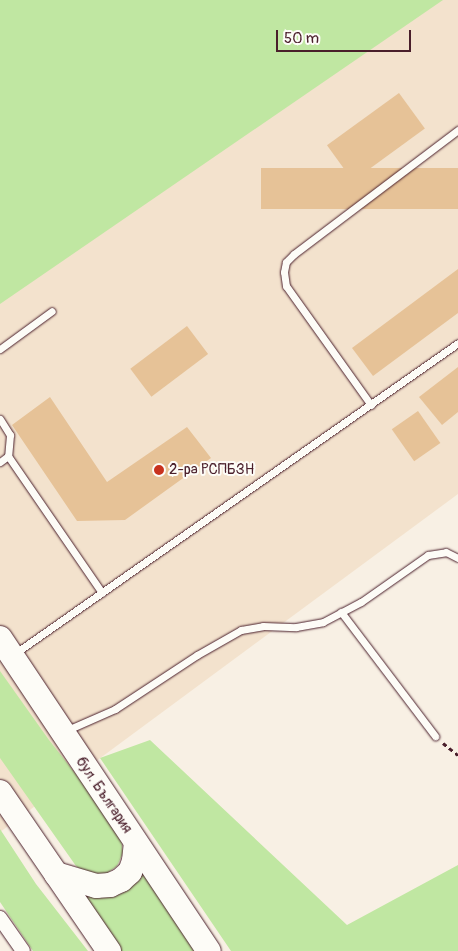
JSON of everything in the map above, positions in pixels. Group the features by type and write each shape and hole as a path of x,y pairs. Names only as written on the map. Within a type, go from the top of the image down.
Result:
{"highway":[{"name":"бул. България","path":"6,647 210,951"},
{"path":"0,792 109,951"},
{"path":"56,874 96,886 110,885 121,880 130,872 136,843"}],"street":[{"path":"0,918 23,951"}],"lane":[{"path":"371,405 286,286 284,272 286,262 458,130"},
{"path":"0,349 52,311"},
{"path":"6,647 102,593 458,343"},
{"path":"0,419 10,435 8,456 102,593"},
{"path":"0,462 8,456"},
{"path":"63,733 115,709 197,655 241,630 263,626 296,627 323,622 361,602 428,555 446,552 458,558"},
{"path":"341,612 435,736"}],"path":[{"path":"435,736 458,755"}],"shaded area":[{"path":"0,0 458,0 458,494 0,832"}],"green space":[{"path":"0,0 443,0 0,304"},
{"path":"0,671 49,740 108,815 121,838 123,853 117,866 106,874 95,876 85,873 76,866 0,758"},
{"path":"150,740 347,925 458,865 458,951 231,951 100,758"},
{"path":"0,829 36,884 88,951 33,951 0,902"},
{"path":"143,871 197,951 121,951 81,893 114,897 137,882"}],"building":[{"path":"399,93 425,129 353,181 327,145"},
{"path":"261,168 458,168 458,209 261,209"},
{"path":"458,269 458,313 373,376 352,348"},
{"path":"187,326 208,354 151,397 130,369"},
{"path":"458,367 458,412 442,425 419,397"},
{"name":"2-ра РСПБЗН","path":"50,397 107,482 187,427 211,458 125,520 77,521 12,425"},
{"path":"418,411 440,443 414,461 392,429"}],"place":[{"name":"2-ра РСПБЗН","path":"159,470"}]}
